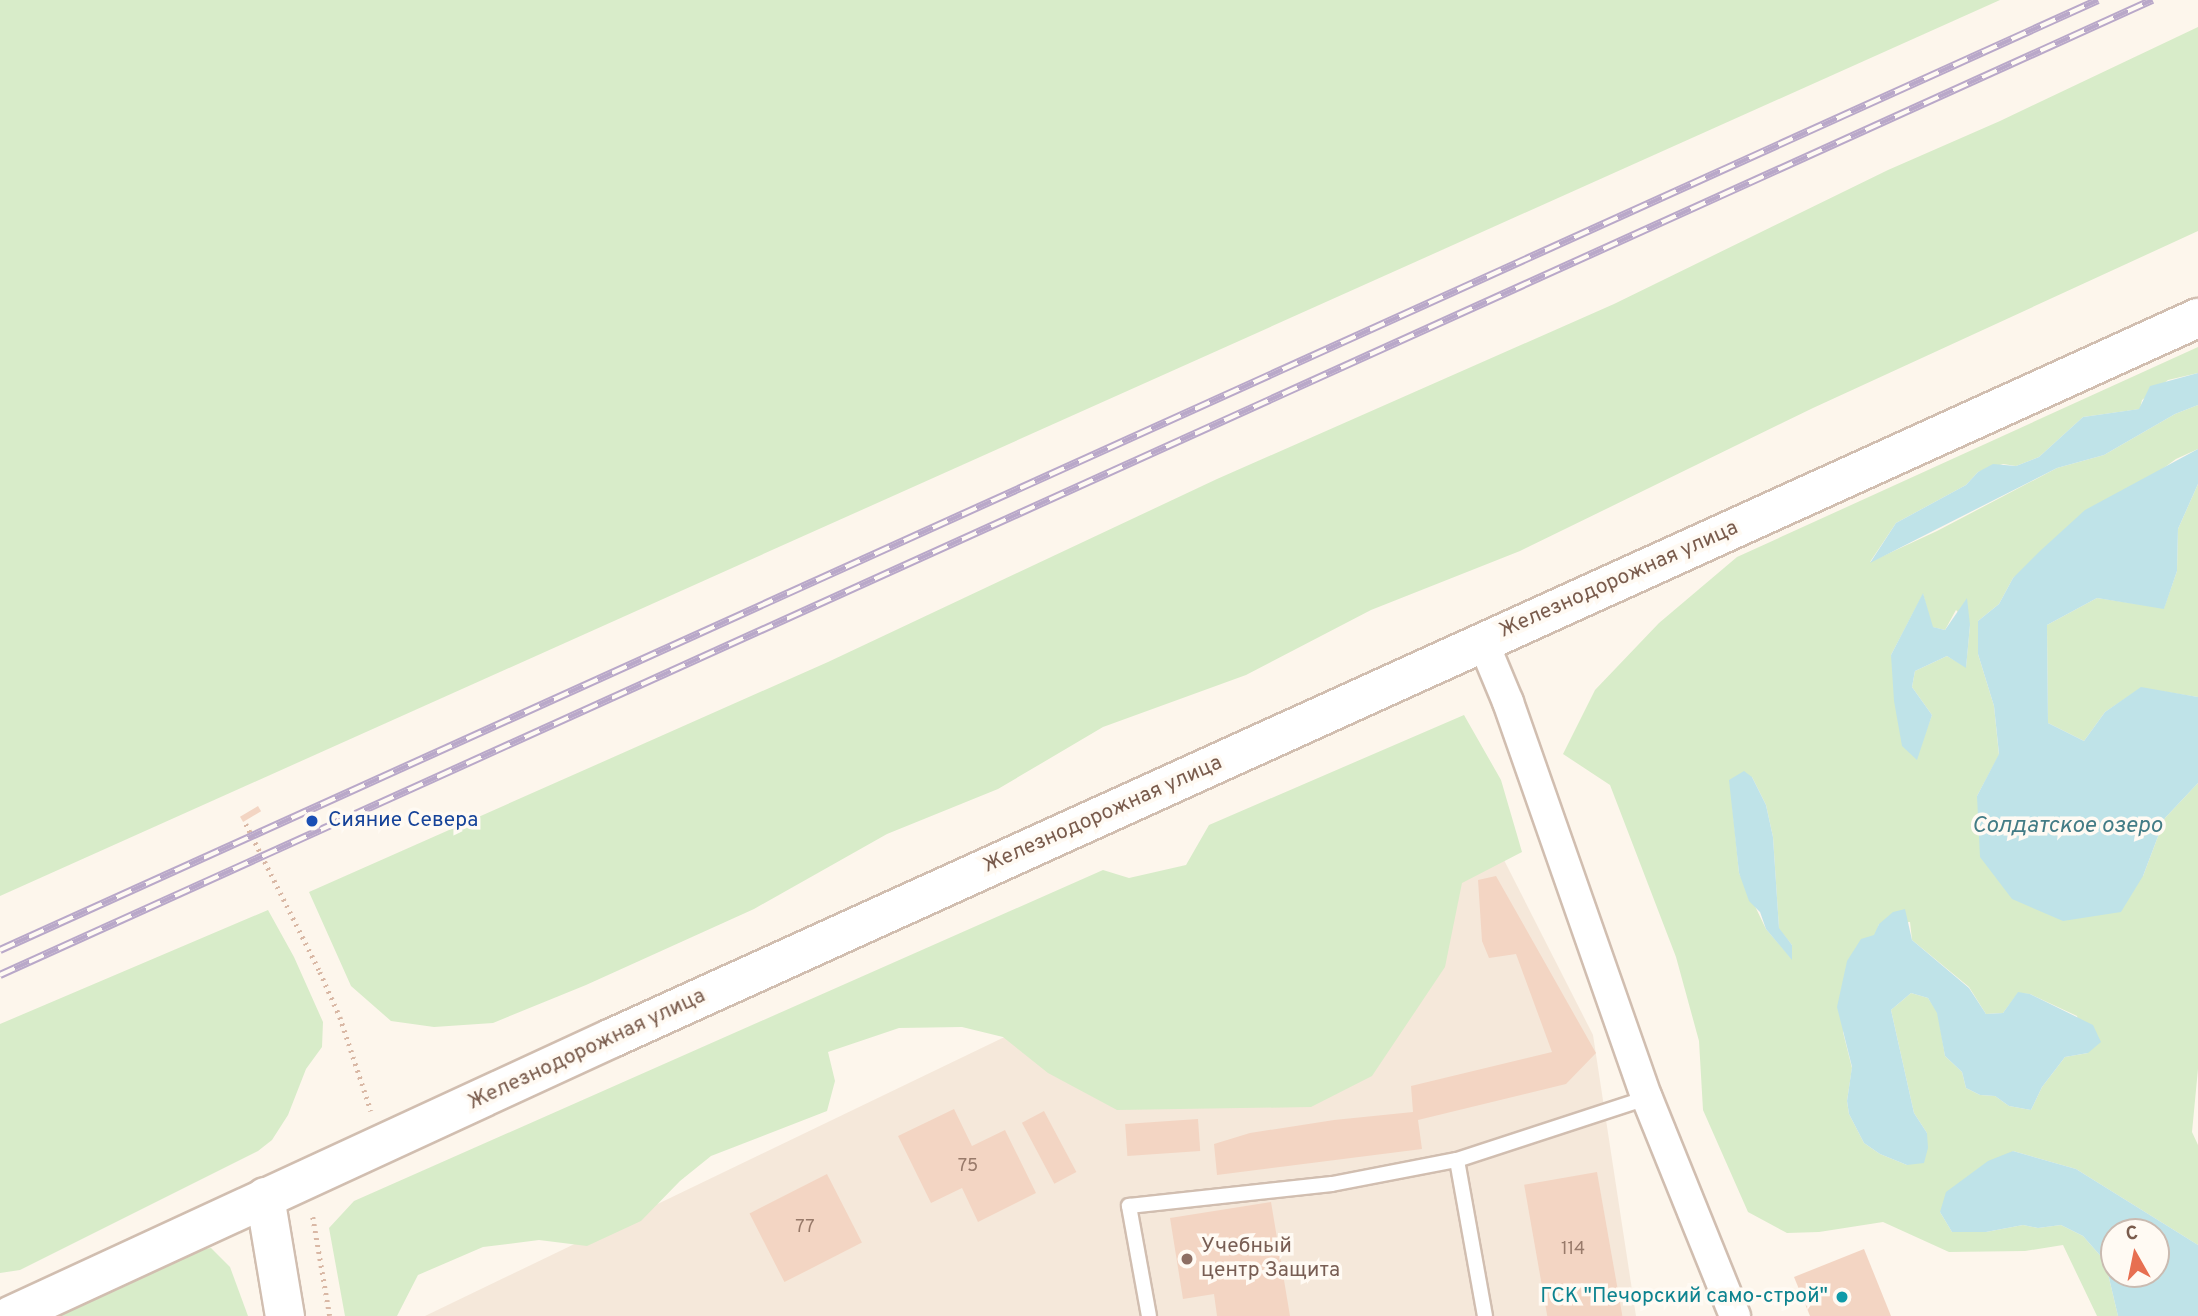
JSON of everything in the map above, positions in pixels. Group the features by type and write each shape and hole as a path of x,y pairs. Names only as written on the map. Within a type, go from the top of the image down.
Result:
{"main road":[{"name":"Железнодорожная улица","path":"10,1316 386,1141 2198,318"},
{"path":"265,1197 285,1316"}],"street":[{"path":"1483,642 1508,702 1647,1098 1735,1316"}],"lane":[{"path":"1149,1316 1129,1206 1332,1184 1457,1160 1647,1098"},
{"path":"1457,1160 1485,1316"}],"path":[{"path":"246,824 340,1017 372,1114 386,1141"},
{"path":"313,1214 330,1316"}],"shaded area":[{"path":"1478,809 1593,1035 1636,1316 425,1316"}],"green space":[{"path":"0,0 2000,0 0,896"},
{"path":"2198,27 2198,231 1813,408 1520,551 1371,610 1246,675 1103,727 998,789 887,834 754,909 586,985 493,1023 434,1027 391,1021 351,986 309,892 828,662 1217,479 1614,304 1888,170 2000,121"},
{"path":"2198,347 2198,373 2168,380 2142,400 2140,409 2083,417 2039,457 2016,466 2003,464 1978,472 1966,485 1896,523 1870,562 1937,531 2057,468 2104,455 2175,414 2198,405 2198,449 2176,459 2013,578 1999,604 1978,621 1978,654 1994,706 1999,755 1977,796 2143,876 2165,818 2198,783 2198,1069 2192,1132 2198,1145 2198,1245 2170,1228 2170,1218 2155,1218 2076,1169 2013,1151 1940,1212 1952,1232 1986,1232 2023,1225 2038,1228 2061,1225 2083,1236 2100,1255 2100,1288 2111,1288 2118,1316 2097,1316 2063,1245 2025,1251 1949,1252 1883,1222 1819,1232 1787,1233 1748,1212 1703,1110 1699,1041 1676,957 1610,785 1563,754 1595,690 1659,623 1737,557","holes":["1923,594 1932,627 1945,630 1956,610 1970,625 1966,667 1947,656 1915,671 1912,687 1932,715 1926,731 1891,655","1752,777 1766,805 1773,837 1779,929 1792,945 1792,959 1766,929 1739,873 1732,802","1910,922 1912,940 1969,987 1986,1014 2003,1013 2018,993 2030,994 2077,1016 2088,1053 2065,1057 2042,1087 2031,1110 2009,1106 1995,1096 1980,1095 1966,1088 1962,1072 1945,1056 1938,1013 1928,998 1911,993 1891,1010 1914,1113 1927,1133 1907,1165 1880,1154 1864,1143 1849,1114 1847,1101 1852,1068 1843,1032 1879,924"]},
{"path":"2198,484 2198,697 2141,688 2105,712 2084,741 2048,723 2047,625 2097,598 2164,608 2177,571 2178,529"},
{"path":"1464,715 1501,780 1522,852 1462,883 1445,967 1372,1076 1311,1107 1117,1110 1048,1073 1003,1037 962,1027 899,1028 828,1052 835,1081 827,1111 711,1156 680,1181 641,1221 587,1246 539,1240 483,1247 418,1275 397,1316 345,1316 329,1228 354,1201 1103,870 1129,878 1186,865 1209,825"},
{"path":"268,910 294,957 323,1022 322,1047 306,1069 288,1115 272,1140 258,1151 20,1270 0,1273 0,1024"},
{"path":"211,1248 230,1267 248,1316 57,1316 183,1252"}],"water":[{"path":"2198,373 2198,405 2175,414 2104,455 2057,468 1870,563 1896,523 1966,485 1978,472 1993,464 2016,466 2039,457 2083,417 2139,409 2150,386"},
{"name":"Солдатское озеро","path":"2198,449 2198,484 2178,529 2177,571 2164,609 2097,598 2047,625 2048,723 2084,741 2105,712 2141,687 2198,697 2198,783 2165,818 2143,876 2121,912 2063,921 2012,899 1980,857 1977,796 1999,754 1994,706 1978,654 1978,621 1999,604 2013,578 2085,510"},
{"path":"1923,593 1933,627 1945,630 1967,598 1970,625 1966,668 1947,656 1915,671 1912,687 1932,715 1917,760 1902,746 1894,701 1891,655"},
{"path":"1744,771 1752,777 1766,805 1773,837 1779,928 1792,945 1792,960 1766,929 1760,912 1749,901 1739,873 1729,780"},
{"path":"1905,909 1912,940 1969,988 1986,1014 2003,1013 2018,992 2030,994 2093,1025 2101,1042 2088,1053 2065,1057 2042,1087 2031,1110 2009,1106 1995,1096 1980,1095 1966,1088 1962,1072 1945,1056 1937,1013 1928,998 1911,993 1891,1010 1914,1113 1927,1133 1928,1148 1924,1163 1907,1165 1880,1154 1864,1143 1849,1114 1847,1101 1852,1067 1837,1007 1847,961 1861,939 1874,935 1879,924 1893,912"},
{"path":"2013,1151 2076,1169 2155,1218 2100,1218 2100,1255 2083,1236 2061,1225 2038,1228 2023,1225 1986,1232 1952,1232 1940,1212 1946,1192 1988,1161"},
{"path":"2170,1228 2198,1245 2198,1316 2118,1316 2111,1288 2170,1288"}],"building":[{"path":"258,806 261,811 243,822 240,817"},
{"path":"1496,876 1596,1053 1566,1084 1418,1120 1422,1149 1217,1175 1214,1144 1250,1133 1334,1120 1413,1112 1411,1086 1552,1052 1516,954 1489,958 1482,941 1478,880"},
{"path":"954,1109 972,1146 1005,1130 1036,1193 978,1222 962,1188 931,1203 898,1136"},
{"path":"1044,1111 1076,1172 1054,1184 1022,1123"},
{"path":"1198,1119 1200,1151 1127,1156 1125,1124"},
{"path":"1597,1172 1622,1316 1547,1316 1524,1185"},
{"path":"827,1174 862,1243 784,1282 749,1213"},
{"path":"1271,1202 1290,1316 1217,1316 1214,1294 1183,1299 1170,1218"},
{"name":"ГСК \"Печорский само-строй\"","path":"1864,1249 1891,1316 1810,1316 1794,1277"}],"railway":[{"path":"0,950 2098,0"},
{"path":"0,975 2152,0"}],"place":[{"name":"Сияние Севера","path":"312,821"},
{"name":"Учебный центр Защита","path":"1187,1259"},
{"name":"ГСК \"Печорский само-строй\"","path":"1842,1297"}]}
